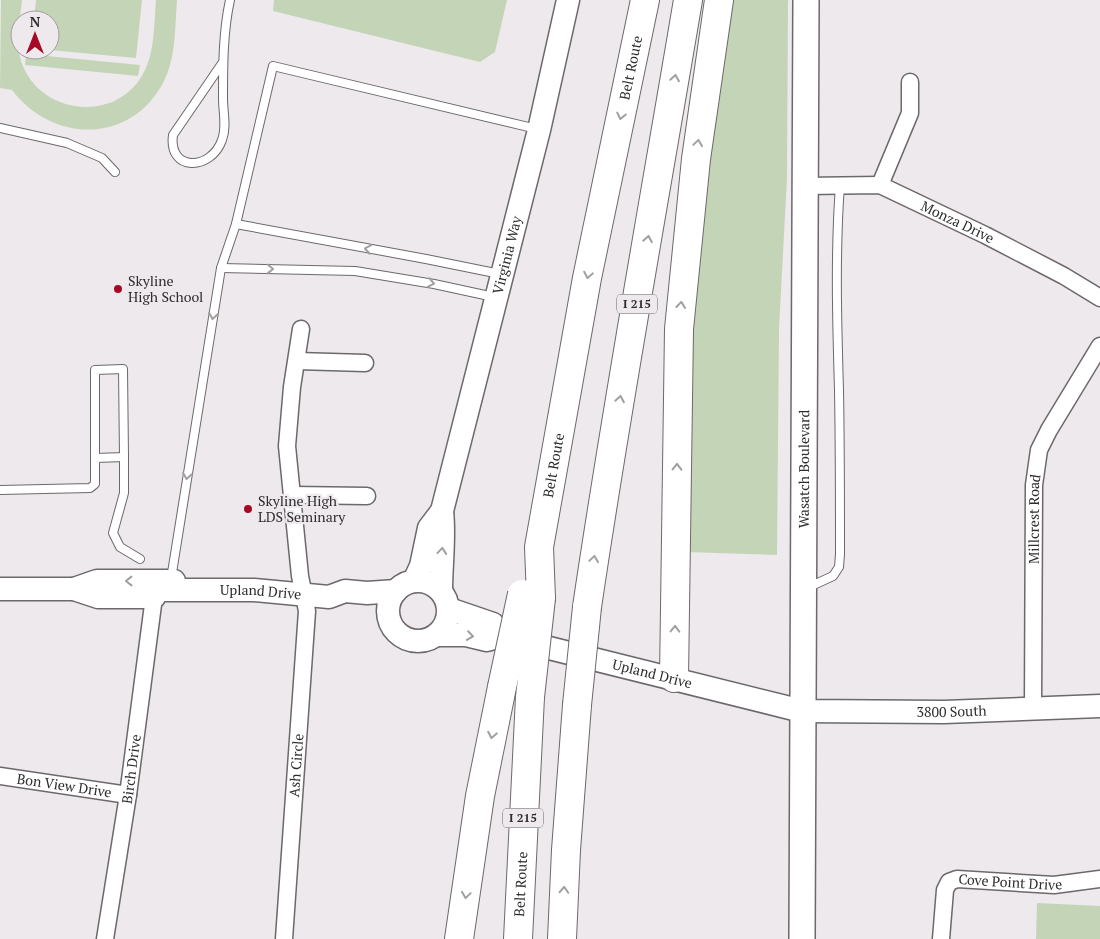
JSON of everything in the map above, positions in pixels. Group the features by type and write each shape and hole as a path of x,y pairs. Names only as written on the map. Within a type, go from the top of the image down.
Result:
{"highway":[{"name":"Belt Route","path":"518,939 530,697 531,596 587,278 645,0"},
{"name":"I 215","path":"562,939 566,850 577,705 588,607 609,461 688,0"},
{"path":"674,678 679,329 696,159 719,0"},
{"path":"459,939 480,796 502,687 531,596"}],"main road":[{"name":"Wasatch Boulevard","path":"802,939 806,0"}],"street":[{"name":"Virginia Way","path":"445,600 441,556 444,532 442,511 539,130 568,0"},
{"path":"880,185 910,113 910,82"},
{"name":"Monza Drive","path":"804,186 880,185 1064,276 1100,298"},
{"name":"Ash Circle","path":"284,939 307,611 300,576 287,446 301,330"},
{"name":"Millcrest Road","path":"1033,708 1034,485 1036,461 1049,430 1100,346"},
{"path":"297,361 365,363"},
{"path":"292,495 368,496"},
{"name":"Virginia Way","path":"405,586 422,566 429,528 442,511"},
{"name":"Upland Drive","path":"74,589 97,581 180,581 192,590"},
{"path":"424,582 433,585 445,600 448,618 444,628 428,640 409,640 393,628 389,619 388,609 391,599 405,586 424,582"},
{"name":"Upland Drive","path":"0,589 74,589 98,597 154,596 156,590 254,590 329,596 345,591 379,593 405,586"},
{"name":"Birch Drive","path":"105,939 128,795 154,596"},
{"name":"Upland Drive","path":"329,596 340,605 379,611 389,619"},
{"name":"Upland Drive","path":"445,600 493,624 502,636"},
{"name":"Upland Drive","path":"437,635 466,635 487,640 502,636 802,711"},
{"name":"3800 South","path":"802,711 944,712 1100,706"},
{"name":"Bon View Drive","path":"0,776 128,795"},
{"name":"Cove Point Drive","path":"941,939 945,890 952,880 968,879 1054,884 1100,879"}],"lane":[{"path":"223,62 173,135 175,153 179,158 189,163 194,164 206,161 215,153 222,140 225,121 223,62 226,16 230,0"},
{"path":"170,581 221,268 236,224 273,66 539,130"},
{"path":"0,128 67,142 102,158 115,172"},
{"path":"803,590 833,576 839,567 841,467 836,295 840,185"},
{"path":"236,224 502,275"},
{"path":"221,268 354,271 443,286 496,298"},
{"path":"0,490 90,488 95,484 95,370 123,369 124,493 113,534 120,547 140,559"},
{"path":"95,458 124,457"}],"green space":[{"path":"1,0 22,0 21,10 10,10 10,60 21,60 30,79 44,93 61,102 80,107 98,106 116,100 132,89 148,64 153,37 156,0 177,0 173,50 165,79 151,100 134,116 114,126 93,130 71,128 49,121 29,108 12,90 0,88"},
{"path":"36,0 142,0 136,58 60,51 60,10 35,10"},
{"path":"274,0 507,0 495,52 480,62 273,11"},
{"path":"731,0 788,0 787,178 779,329 777,555 685,552 687,331"},
{"path":"60,57 140,65 138,76 25,65 25,60 60,60"},
{"path":"1037,903 1100,906 1100,939 1036,939"}],"place":[{"name":"Skyline High School","path":"118,289"},
{"name":"Skyline High LDS Seminary","path":"248,509"}]}
